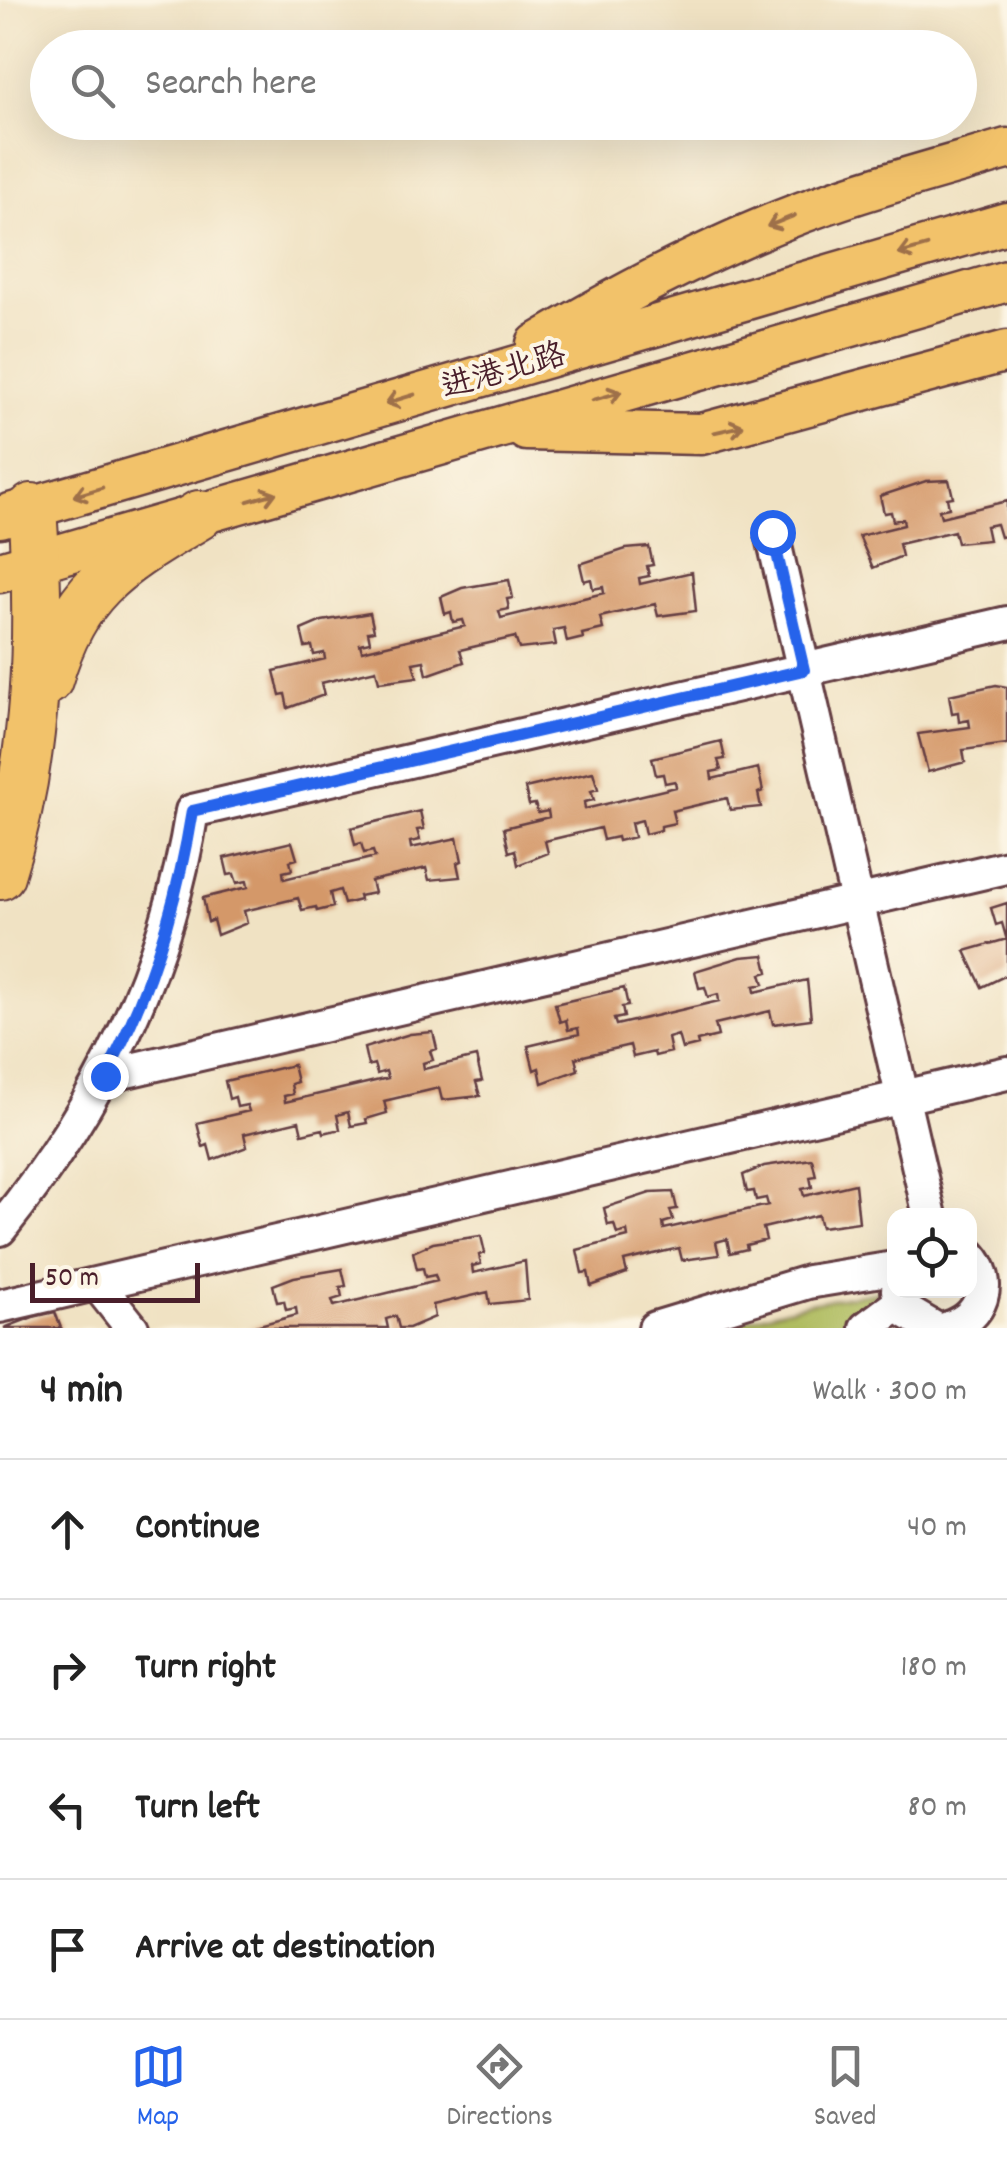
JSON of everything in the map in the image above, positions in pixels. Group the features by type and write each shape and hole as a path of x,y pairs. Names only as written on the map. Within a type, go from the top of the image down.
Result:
{"highway":[{"path":"0,875 28,746 59,643 83,599 125,562 199,515"},
{"path":"11,516 28,746"},
{"path":"0,678 13,569"}],"main road":[{"path":"486,374 612,300 730,242 806,211 1007,148"},
{"name":"进港北路","path":"11,516 1007,223"},
{"name":"进港北路","path":"13,569 1007,281"},
{"path":"492,429 701,434 1007,350"}],"lane":[{"path":"772,532 928,1208"},
{"path":"0,1229 41,1178 105,1076 144,992 168,924 192,811 1007,623"},
{"path":"105,1076 1007,867"},
{"path":"0,1306 1007,1074"},
{"path":"948,1328 962,1323 979,1306 986,1262"},
{"path":"655,1328 808,1282 887,1269"},
{"path":"97,1284 132,1328"},
{"path":"866,1328 897,1298"},
{"path":"900,1298 916,1321 934,1328"}],"green space":[{"path":"882,1291 833,1328 716,1328 809,1303"}],"building":[{"path":"949,480 953,497 947,498 949,508 939,510 941,517 1007,501 1007,536 1000,537 996,524 986,526 989,540 957,543 954,531 899,544 902,556 873,568 859,536 904,525 903,519 893,521 891,512 884,513 880,496 926,481"},
{"path":"649,547 653,565 647,566 649,576 639,578 640,584 692,572 696,611 658,616 655,604 600,617 603,629 582,634 583,638 567,642 564,628 553,630 556,645 519,649 515,637 460,650 464,662 427,675 424,661 413,663 417,677 379,682 376,670 321,683 324,695 288,708 285,694 280,695 274,671 325,659 324,653 314,655 312,646 305,647 301,630 322,621 370,613 374,631 368,632 370,642 360,644 362,651 465,626 463,620 453,622 451,612 445,614 441,597 462,588 509,580 513,598 507,599 509,609 499,611 501,618 604,593 603,587 593,589 591,579 584,581 580,564 626,549"},
{"path":"996,685 1007,687 1007,744 963,750 965,762 928,772 918,734 970,727 969,720 959,722 958,712 952,713 949,695"},
{"path":"721,741 725,759 718,760 721,770 711,772 712,779 758,768 763,791 758,793 761,807 730,810 727,798 672,811 675,823 661,826 661,830 645,834 642,820 631,823 634,837 618,841 617,837 603,840 600,828 545,841 548,853 518,865 515,850 509,852 504,828 549,817 548,811 538,813 535,804 529,805 525,788 593,772 598,789 591,791 594,800 584,802 585,809 676,787 675,781 665,783 663,774 656,775 652,758"},
{"path":"420,811 424,829 417,830 420,840 410,842 411,848 457,838 462,861 457,863 460,877 429,880 426,868 371,881 374,893 359,896 360,900 344,904 340,890 330,893 333,907 317,911 316,907 302,910 298,898 244,911 247,923 217,935 213,920 208,922 203,898 248,887 247,881 237,883 234,874 228,875 224,858 292,842 297,859 290,861 292,870 283,872 284,879 375,857 373,851 364,853 361,843 355,845 351,828"},
{"path":"1007,903 1006,937 1002,923 996,925 991,908"},
{"path":"1007,939 1007,975 982,987 965,951"},
{"path":"764,955 768,972 761,974 764,984 754,986 755,992 807,980 811,1019 773,1024 770,1011 715,1024 718,1036 697,1041 698,1045 682,1049 678,1035 668,1038 671,1052 655,1056 654,1052 633,1057 630,1045 575,1058 578,1070 542,1083 539,1068 534,1070 528,1046 579,1034 578,1028 568,1030 566,1020 560,1022 555,1004 624,988 628,1006 622,1007 624,1017 614,1019 616,1025 719,1001 718,994 708,997 705,987 699,988 695,971 741,957"},
{"path":"433,1032 437,1049 430,1051 433,1060 423,1063 424,1069 476,1057 482,1081 476,1082 480,1096 442,1100 439,1088 384,1101 387,1113 366,1119 367,1123 351,1126 348,1112 337,1115 340,1129 324,1133 323,1129 302,1134 299,1121 244,1134 247,1147 212,1160 208,1145 203,1147 197,1123 249,1111 247,1105 237,1107 235,1097 229,1099 225,1081 293,1065 297,1082 291,1084 293,1094 284,1096 285,1102 388,1078 386,1071 377,1074 374,1064 368,1066 364,1048 410,1034"},
{"path":"812,1159 816,1176 810,1177 812,1187 802,1189 804,1196 855,1184 859,1222 821,1227 818,1215 763,1228 766,1240 746,1245 747,1249 730,1253 727,1239 716,1242 719,1255 682,1260 679,1248 624,1261 627,1273 591,1286 588,1272 582,1273 577,1250 628,1237 627,1231 617,1234 614,1224 608,1225 604,1208 650,1193 673,1192 677,1209 670,1210 673,1220 663,1223 664,1229 768,1205 766,1198 756,1200 754,1191 747,1192 743,1175 764,1166"},
{"path":"481,1236 485,1253 479,1255 481,1264 472,1266 473,1273 525,1261 528,1300 490,1304 488,1292 433,1305 435,1317 409,1328 399,1328 396,1316 386,1319 388,1328 248,1328 297,1315 296,1308 286,1310 284,1301 277,1302 273,1285 294,1277 342,1269 346,1286 340,1287 342,1297 332,1300 334,1306 437,1281 435,1275 425,1277 423,1268 417,1269 413,1252 433,1243"},
{"path":"55,1312 61,1328 4,1328 33,1317"}],"route":[{"path":"105,1076 144,992 168,924 192,811 804,670 772,532"}]}
